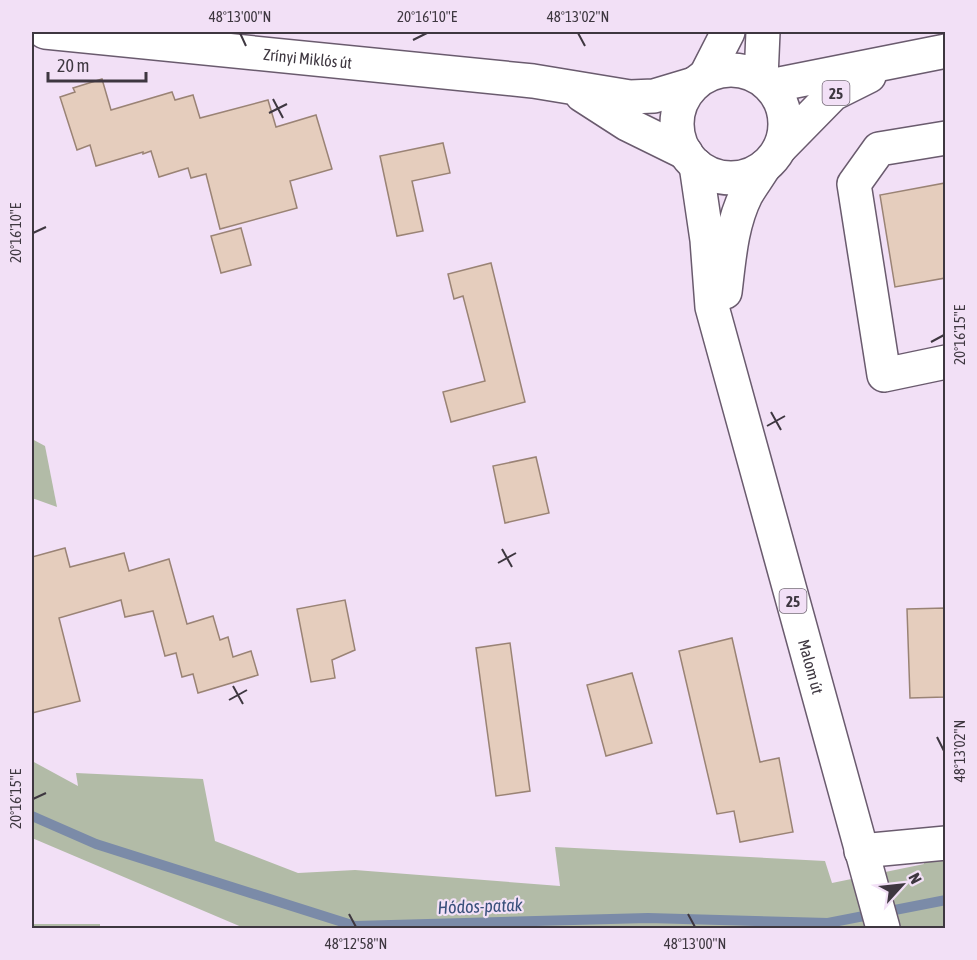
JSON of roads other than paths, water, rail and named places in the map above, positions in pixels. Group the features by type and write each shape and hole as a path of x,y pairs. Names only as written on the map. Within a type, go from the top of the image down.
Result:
{"main road":[{"name":"Zrínyi Miklós út","path":"45,32 533,81 630,97 654,96 700,80"},
{"path":"700,80 728,32"},
{"path":"763,32 766,82"},
{"name":"25","path":"766,82 945,51"},
{"name":"25","path":"772,157 785,131 785,115 780,99 766,82 748,72 734,69 719,70 700,80 683,99 677,117 678,136 691,159 712,174 729,178 747,176 772,157 833,94 906,58"},
{"name":"Zrínyi Miklós út","path":"570,87 627,124 691,159"},
{"path":"945,138 879,148 854,184 884,375 945,362"},
{"name":"Malom út","path":"719,335 731,244 746,197 772,157"},
{"name":"Malom út","path":"691,159 707,240 712,307 883,928"},
{"path":"864,860 945,843"}],"waterway":[{"name":"Hódos-patak","path":"32,816 96,844 355,926 648,918 828,923 946,900"}]}
